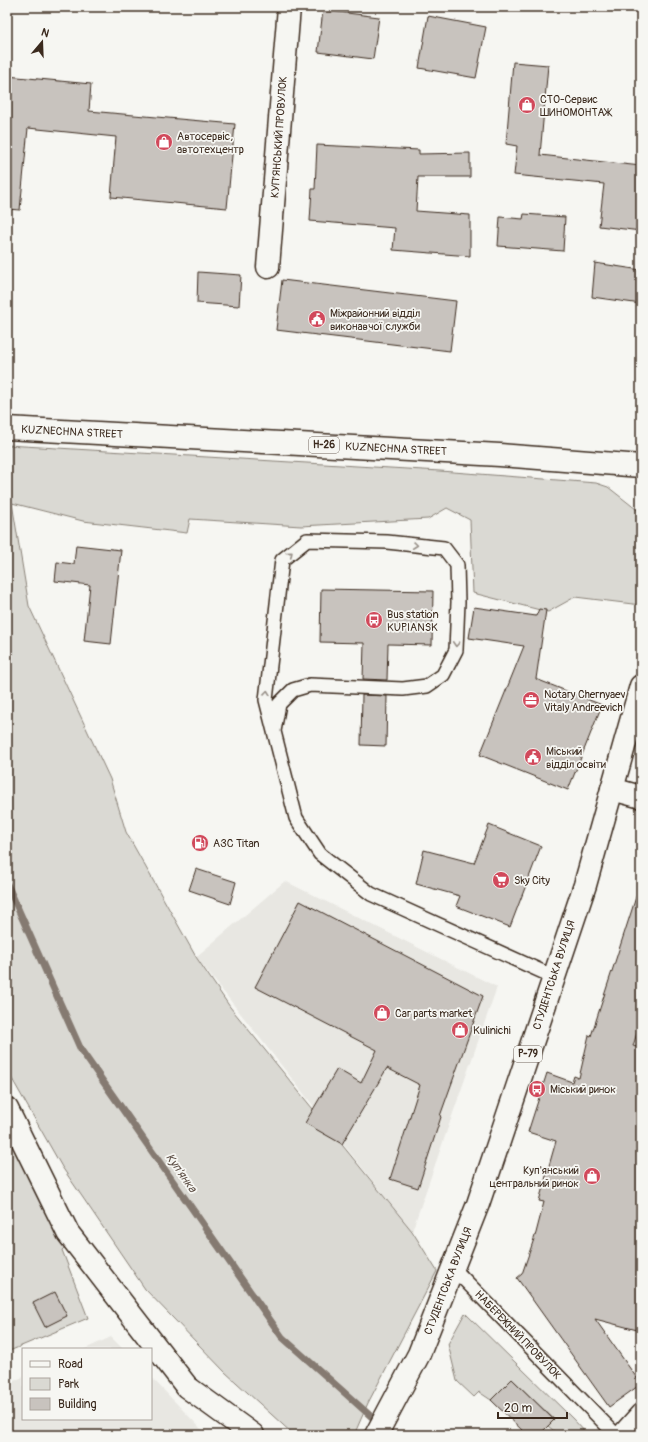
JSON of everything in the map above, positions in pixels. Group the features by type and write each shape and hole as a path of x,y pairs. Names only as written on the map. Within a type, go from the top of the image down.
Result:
{"main road":[{"name":"КУП'ЯНСЬКИЙ ПРОВУЛОК","path":"268,266 289,7"},
{"name":"KUZNECHNA STREET","path":"7,428 500,455 641,466"},
{"name":"СТУДЕНТСЬКА ВУЛИЦЯ","path":"376,1435 419,1354 478,1204 585,885 641,686"},
{"path":"612,789 641,797"},
{"path":"7,1108 68,1234 187,1387 253,1435"},
{"path":"623,1435 641,1415"}],"lane":[{"path":"274,731 279,704 293,690 310,685 403,689 427,686 443,675 456,650 458,602 457,564 444,548 386,542 307,540 282,560 266,700 296,818 320,854 371,894 554,977"},
{"name":"НАБЕРЕЖНИЙ ПРОВУЛОК","path":"453,1268 616,1435"}],"shaded area":[{"path":"285,881 497,987 412,1231 196,957"},
{"path":"111,1337 122,1348 87,1348"},
{"path":"22,1377 22,1420 152,1420 152,1378 207,1435 7,1435 7,1384"}],"green space":[{"path":"7,445 440,471 596,483 608,487 641,513 641,605 575,597 548,612 473,593 470,520 447,508 428,519 301,526 190,519 187,533 83,521 12,503 29,606 110,779 126,832 196,957 230,1007 412,1231 437,1271 368,1403 354,1435 294,1435 225,1372 145,1289 62,1167 7,1070"},
{"path":"7,1119 58,1223 65,1247 62,1250 88,1318 7,1352"},
{"path":"465,1313 588,1435 559,1435 548,1426 554,1419 512,1379 491,1400 479,1392 474,1397 457,1381 448,1344"}],"building":[{"path":"323,10 379,17 373,59 318,52"},
{"path":"428,16 486,27 476,78 419,68"},
{"path":"513,62 548,65 540,155 641,166 641,231 599,226 604,184 514,175 517,146 506,144"},
{"path":"7,76 91,84 89,111 235,124 227,208 111,197 116,137 28,128 20,210 7,209"},
{"path":"317,145 419,150 419,154 470,153 470,177 418,177 416,211 470,215 470,256 393,250 395,228 310,221 312,189 315,189"},
{"path":"524,214 565,217 563,251 498,246 500,217 523,219"},
{"path":"595,263 641,270 641,304 592,297"},
{"path":"198,272 241,275 239,306 197,303"},
{"path":"282,280 456,301 450,351 276,330"},
{"path":"76,545 121,550 111,644 84,641 90,585 55,581 57,562 74,564"},
{"path":"321,589 433,591 432,645 388,644 387,680 363,679 364,643 320,642"},
{"path":"474,607 536,616 539,609 546,610 536,679 602,705 568,790 480,755 524,646 469,638"},
{"path":"362,695 387,696 386,746 361,745"},
{"path":"489,825 541,846 510,927 456,906 460,896 416,884 424,850 474,863"},
{"path":"196,869 236,882 230,904 189,890"},
{"name":"Куп'янський центральний ринок","path":"637,894 641,895 641,1020 633,1046 641,1048 641,1331 595,1319 641,1384 609,1407 517,1278 522,1274 536,1233 544,1202 539,1201 556,1141 528,1132 547,1073 572,1082 574,1076 579,1078 589,1035 591,1036"},
{"path":"300,901 483,996 440,1116 441,1117 418,1188 390,1179 420,1085 387,1068 342,1144 305,1123 337,1069 361,1083 377,1050 255,987"},
{"path":"55,1292 67,1316 45,1327 33,1303"},
{"path":"512,1379 554,1420 539,1435 527,1435 491,1400"}],"waterway":[{"name":"Куп'янка","path":"7,884 81,1050 282,1337 392,1435"}],"place":[{"name":"СТО-Сервис ШИНОМОНТАЖ","path":"527,105"},
{"name":"Автосервіс, автотехцентр","path":"164,142"},
{"name":"Міжрайонний відділ виконавчої служби","path":"317,319"},
{"name":"Bus station KUPIANSK","path":"374,620"},
{"name":"Notary Chernyaev Vitaly Andreevich","path":"531,700"},
{"name":"Міський відділ освіти","path":"533,757"},
{"name":"АЗС Titan","path":"200,843"},
{"name":"Sky City","path":"501,880"},
{"name":"Car parts market","path":"382,1013"},
{"name":"Kulinichi","path":"460,1030"},
{"name":"Міський ринок","path":"537,1089"},
{"name":"Куп'янський центральний ринок","path":"592,1176"}]}
